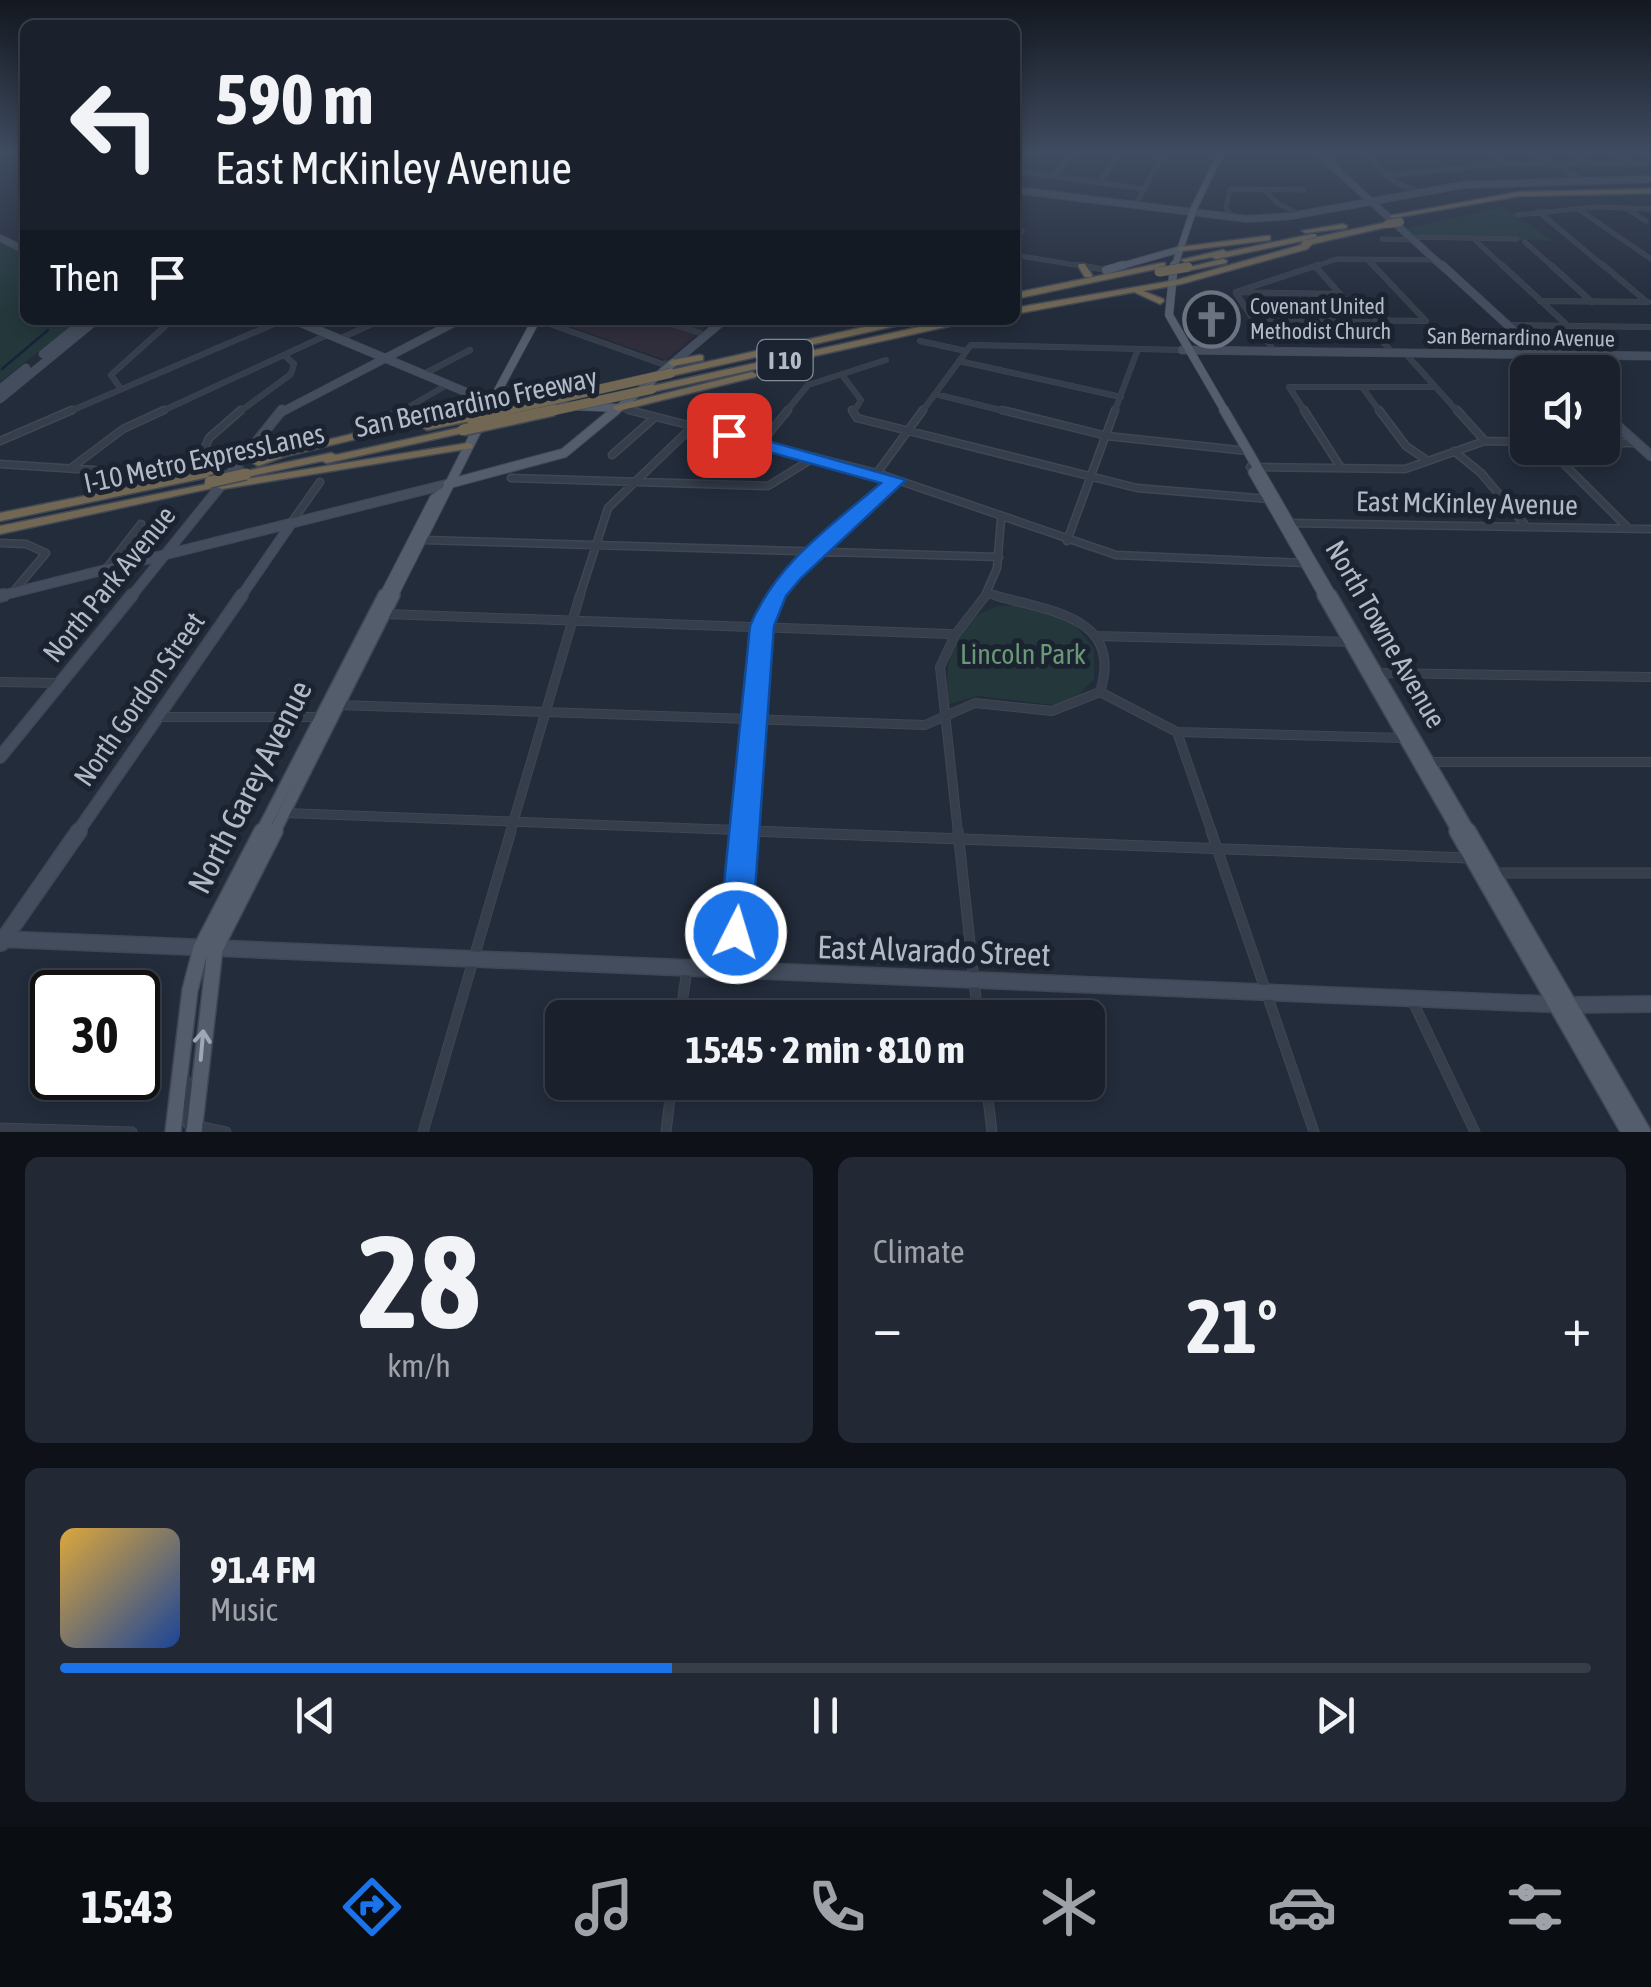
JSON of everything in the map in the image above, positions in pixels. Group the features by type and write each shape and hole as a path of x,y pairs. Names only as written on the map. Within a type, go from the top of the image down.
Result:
{"highway":[{"path":"1182,257 1311,242 1458,206"},
{"path":"1182,257 1480,206"},
{"path":"1128,290 1162,275 1182,257 1202,247 1391,220"},
{"path":"1182,257 1343,226"},
{"path":"1020,301 1304,248 1311,242"},
{"path":"1020,300 1085,270 1106,270"},
{"path":"1020,301 1128,290 1143,291 1160,300"},
{"name":"San Bernardino Freeway","path":"422,428 467,424 672,368 687,370 888,325"},
{"path":"687,370 903,325"},
{"path":"656,386 930,325"},
{"name":"San Bernardino Freeway","path":"248,470 919,336 938,325"},
{"path":"672,368 701,358 884,326"},
{"path":"618,408 647,411 919,336"},
{"path":"685,353 701,358"},
{"path":"454,412 468,404 469,394"},
{"path":"0,524 212,481 282,454 492,404"},
{"name":"I-10 Metro ExpressLanes","path":"212,481 422,428"},
{"path":"248,470 468,446"},
{"path":"0,524 212,481"}],"main road":[{"path":"1127,206 1233,219 1300,214 1341,206"},
{"path":"1182,257 1194,206"},
{"path":"1377,206 1540,354"},
{"path":"1160,300 1162,275 1182,257 1191,215"},
{"path":"1106,270 1154,257 1182,257"},
{"name":"North Towne Avenue","path":"1162,275 1169,315 1185,350"},
{"name":"North Towne Avenue","path":"1160,300 1477,858 1643,1132"},
{"path":"0,389 79,325"},
{"path":"0,399 90,325"},
{"path":"306,325 492,404 618,408"},
{"name":"North Park Avenue","path":"0,757 165,555 248,470 287,405 449,325"},
{"name":"North Garey Avenue","path":"173,1132 180,1073 208,948 434,499 446,488 534,325"},
{"path":"0,596 446,488 556,456 672,368 718,325"},
{"name":"San Bernardino Avenue","path":"1185,350 1651,356"},
{"path":"1620,428 1651,456"},
{"name":"North Garey Avenue","path":"195,1130 208,948 285,813 330,711 386,614 445,498 446,488"},
{"name":"North Towne Avenue","path":"1286,523 1304,562 1355,642"},
{"name":"North Gordon Street","path":"1,941 290,524"},
{"name":"East Alvarado Street","path":"1,941 1563,1004 1651,1004"},
{"name":"North Towne Avenue","path":"1563,1004 1628,1132"}],"street":[{"path":"1226,206 1233,219"},
{"path":"1281,206 1300,214"},
{"path":"1577,208 1651,259"},
{"path":"1517,215 1577,208 1651,209"},
{"path":"1626,208 1646,221"},
{"path":"1539,212 1649,302"},
{"path":"1222,219 1226,228"},
{"path":"1382,239 1516,238"},
{"path":"1476,241 1568,326"},
{"path":"1525,242 1593,303"},
{"path":"1020,256 1085,270"},
{"path":"1252,320 1426,321 1367,259"},
{"path":"1236,292 1315,266 1367,259 1436,260"},
{"path":"1315,266 1392,352"},
{"path":"1236,292 1340,294"},
{"path":"1236,292 1274,352"},
{"path":"1539,301 1649,302"},
{"path":"1508,324 1651,327"},
{"path":"121,390 111,375 166,325"},
{"path":"0,442 271,325"},
{"path":"338,339 370,325"},
{"path":"551,325 672,368"},
{"path":"675,325 706,335"},
{"path":"71,468 123,429 327,335"},
{"name":"San Bernardino Avenue","path":"919,336 968,348 1185,350"},
{"path":"878,473 968,348"},
{"path":"1068,542 1138,349"},
{"path":"423,374 470,350"},
{"path":"1405,353 1484,441"},
{"path":"198,465 200,452 247,403 291,374 294,364 284,356"},
{"path":"761,443 802,390 886,360"},
{"path":"959,361 1121,398"},
{"path":"842,375 860,394 852,416 1092,479 1188,496 1273,499"},
{"path":"386,420 448,385"},
{"path":"1341,468 1290,386 1434,388"},
{"path":"1362,387 1406,446 1429,462"},
{"path":"935,394 1107,436 1244,451"},
{"path":"612,454 647,411 878,473 1068,542 1142,559 1304,562"},
{"path":"422,1132 608,508 693,426"},
{"path":"1254,466 1405,468 1484,441 1510,442"},
{"path":"1620,443 1636,443"},
{"path":"1454,451 1481,472 1526,526"},
{"path":"511,478 768,486 814,457"},
{"path":"0,464 154,474 198,465 248,470"},
{"path":"1565,465 1628,528"},
{"path":"732,971 762,626 775,593 896,480"},
{"name":"North Gordon Street","path":"290,524 320,482"},
{"path":"976,1000 942,719 940,667 950,634 988,593 999,557 1001,519"},
{"name":"East McKinley Avenue","path":"1286,523 1651,528"},
{"path":"105,570 141,524"},
{"path":"424,540 999,557"},
{"path":"0,542 26,544 46,552 12,593"},
{"path":"988,593 1058,608 1080,619 1094,636 1104,660 1100,692"},
{"path":"386,614 950,634"},
{"path":"1094,636 1355,642"},
{"path":"1372,672 1651,677"},
{"path":"0,682 60,683"},
{"path":"158,717 547,710 924,724 975,703 1052,711 1100,692 1176,732 1409,739"},
{"path":"1176,732 1314,1132"},
{"path":"1422,762 1651,762"},
{"path":"285,813 1477,858"},
{"path":"1486,873 1651,873"},
{"path":"682,1000 686,969"},
{"path":"1411,997 1475,1132"},
{"path":"180,1073 190,1085 187,1121 195,1130 226,1132"},
{"path":"666,1132 670,1100"},
{"path":"988,1100 992,1132"},
{"path":"0,1128 132,1132"}],"shaded area":[{"path":"565,325 708,325 666,360"}],"green space":[{"path":"1503,207 1553,241 1418,236 1406,229"},
{"path":"0,241 20,251 20,325 72,325 0,382"},
{"name":"Lincoln Park","path":"998,606 1037,606 1073,623 1094,649 1094,679 1075,698 1052,705 978,696 949,704 948,673 954,644 971,621"}],"waterway":[{"path":"2,369 48,330"}],"place":[{"name":"Covenant United Methodist Church","path":"1211,319"}],"route":[{"path":"729,435 896,480 792,572 775,593 762,626 736,933"}]}
